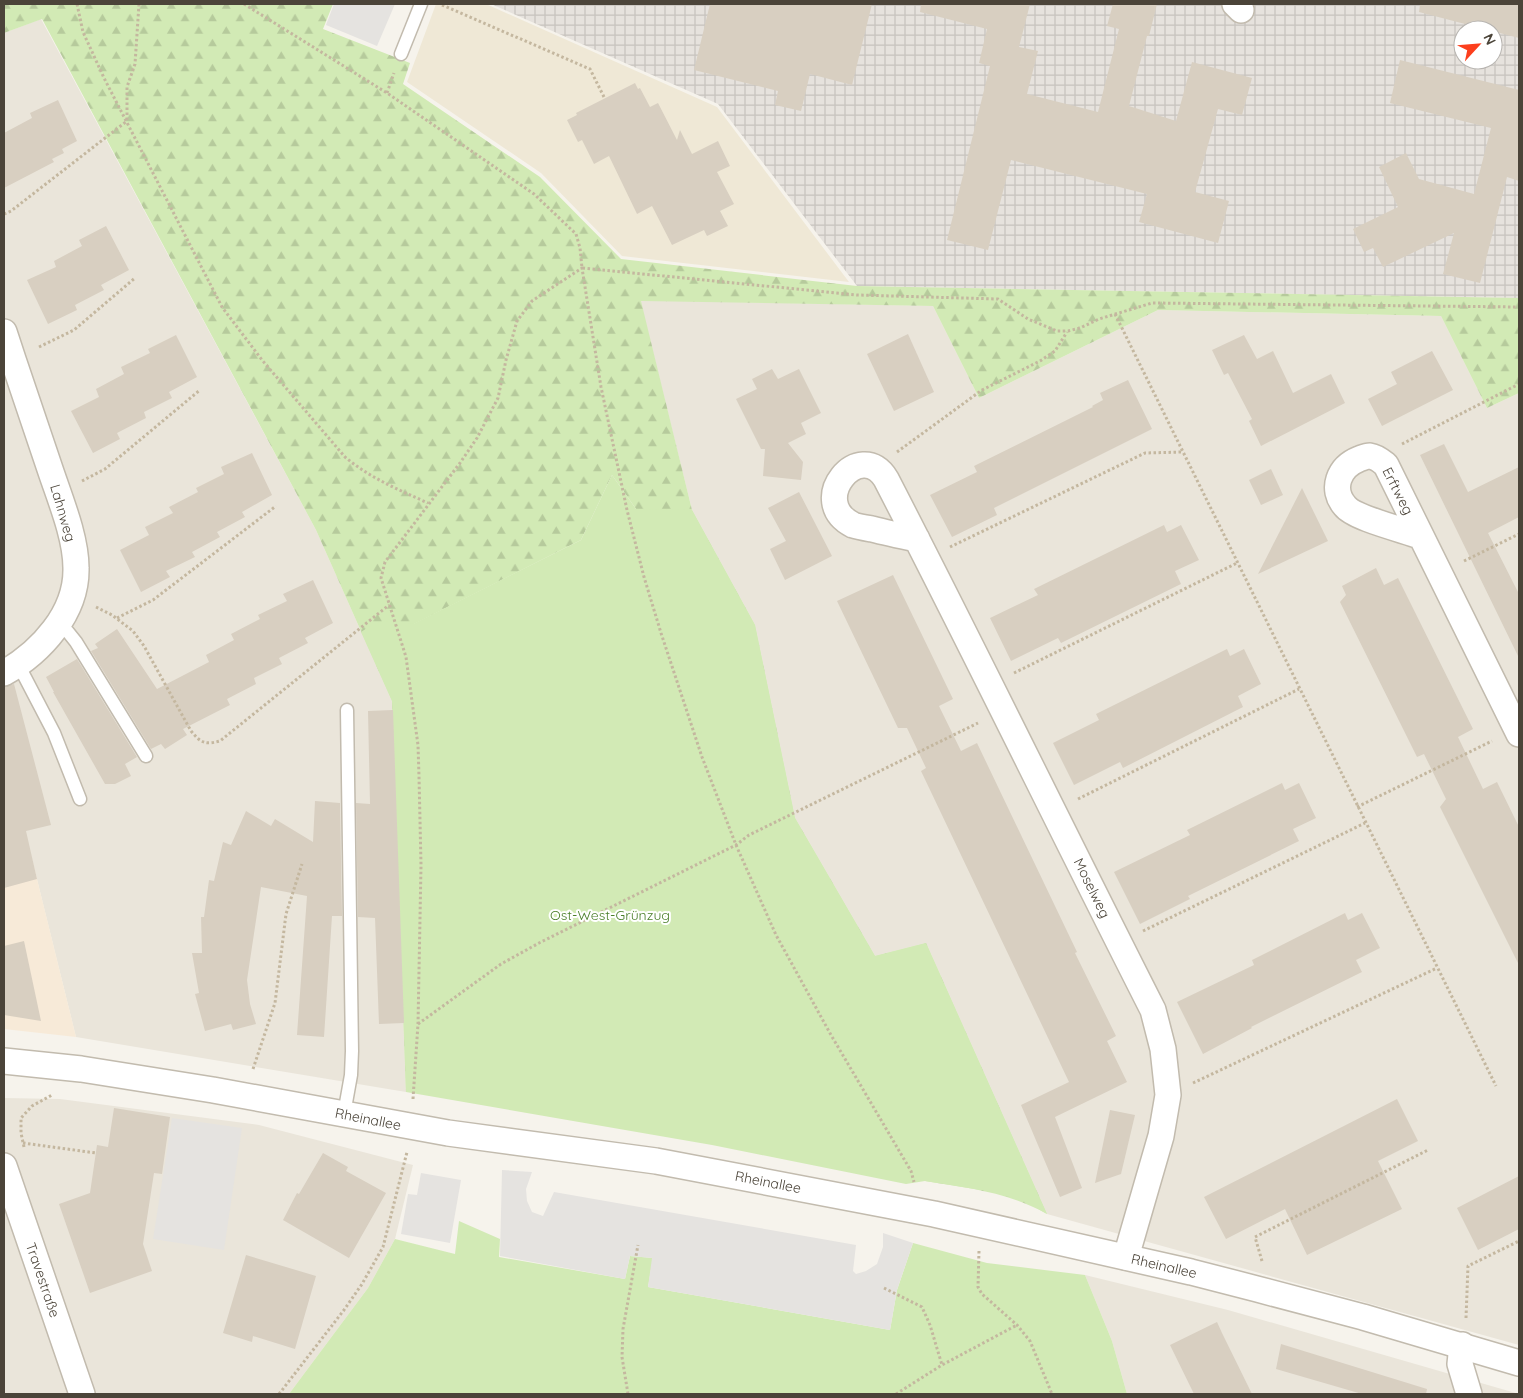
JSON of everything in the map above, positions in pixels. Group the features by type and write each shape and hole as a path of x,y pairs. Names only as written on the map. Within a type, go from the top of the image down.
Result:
{"street":[{"name":"Lahnweg","path":"4,332 57,490 73,544 76,569 72,595 58,623 38,649 11,669"},
{"name":"Erftweg","path":"1420,536 1355,514 1345,507 1340,499 1337,488 1343,469 1368,456 1378,458 1386,465 1518,731"},
{"path":"881,470 870,465 858,465 846,472 836,484 834,502 841,516 854,525 922,549"},
{"name":"Moselweg","path":"881,470 991,685 1153,1010 1163,1049 1168,1095 1161,1136 1126,1257"},
{"name":"Rheinallee","path":"4,1061 81,1069 411,1127 656,1161 908,1208 1126,1257 1257,1289 1462,1344 1519,1363"},
{"name":"Travestraße","path":"4,1166 82,1394"},
{"path":"1462,1344 1460,1364 1469,1394"}],"lane":[{"path":"402,54 421,4"},
{"path":"58,623 76,642 146,756"},
{"path":"11,669 54,733 80,799"},
{"path":"344,1114 351,1075 352,1051 347,710"}],"path":[{"path":"76,4 83,32 104,78 222,307 242,335 303,410 345,457 360,470 428,504"},
{"path":"127,121 127,88 135,64 139,4"},
{"path":"244,4 386,93 534,194 576,234 580,248 602,396 625,501 644,577 702,758 736,845 776,935 831,1035 911,1171 915,1186"},
{"path":"439,4 590,69 605,99"},
{"path":"4,214 11,211 127,121"},
{"path":"279,1394 344,1310 362,1284 383,1247 407,1154 411,1127 418,1024 421,865 418,745 406,658 381,578 385,562 472,444 494,406 498,398 517,322 532,301 582,268 857,295 998,299 1028,319 1057,331 1080,328 1099,319 1152,303 1519,307"},
{"path":"12,356 43,346 74,330 135,278"},
{"path":"1115,314 1357,808 1496,1086"},
{"path":"881,470 892,456 982,390 1040,361 1055,351 1068,331"},
{"path":"1386,465 1397,447 1519,384"},
{"path":"57,490 94,476 105,469 200,390"},
{"path":"922,549 1145,453 1183,452"},
{"path":"117,618 153,600 276,506"},
{"path":"1439,573 1519,534"},
{"path":"991,685 1237,563"},
{"path":"72,595 117,618 133,631 144,646 191,731 199,741 209,744 220,741 389,605"},
{"path":"1053,811 1299,689"},
{"path":"418,1024 501,964 539,943 736,845 749,835 1003,710"},
{"path":"1357,808 1518,731"},
{"path":"1119,943 1365,823"},
{"path":"251,1076 275,1003 286,914 302,864"},
{"path":"1168,1095 1437,968"},
{"path":"23,1143 96,1153"},
{"path":"1257,1289 1266,1275 1255,1237 1428,1150"},
{"path":"398,1152 407,1154"},
{"path":"983,1225 979,1248 978,1287 991,1304 1016,1325 1030,1341 1052,1394"},
{"path":"1466,1320 1468,1266 1519,1241"},
{"path":"628,1394 622,1357 623,1329 638,1245"},
{"path":"884,1288 922,1307 930,1325 942,1365"},
{"path":"896,1394 942,1365 1016,1325"}],"shaded area":[{"path":"334,4 395,4 377,46 326,25"},
{"path":"436,4 486,4 717,107 849,282 622,256 541,173 407,82"},
{"path":"491,4 1519,4 1519,298 857,286 718,104"},
{"path":"41,19 316,530 392,701 406,1092 76,1037 4,746 4,33"},
{"path":"640,300 933,306 979,398 1158,310 1441,316 1487,408 1519,393 1519,1345 1047,1214 926,943 875,956 795,818 755,625 692,510"},
{"path":"4,746 37,879 76,1037 4,1029"},
{"path":"4,1098 60,1099 259,1125 413,1165 395,1239 368,1288 289,1394 4,1394"},
{"path":"172,1118 242,1128 224,1250 153,1239"},
{"path":"502,1170 532,1172 526,1189 527,1201 532,1212 543,1216 554,1192 856,1245 853,1271 856,1274 866,1271 877,1264 883,1247 883,1233 913,1243 897,1290 890,1330 648,1287 652,1258 630,1256 625,1279 500,1256"},
{"path":"421,1173 461,1180 450,1243 401,1234 408,1194 417,1195"},
{"path":"1085,1275 1228,1310 1519,1394 1127,1394 1112,1341"}],"green space":[{"path":"4,4 333,4 323,29 410,63 403,84 540,177 621,259 857,286 1519,298 1519,393 1487,408 1441,316 1158,310 979,398 933,306 641,301 692,510 755,625 795,818 875,956 926,943 1047,1214 1002,1196 925,1181 636,509 612,475 581,540 414,624 406,1092 392,701 316,530 42,19 4,33"},
{"name":"Ost-West-Grünzug","path":"612,475 636,509 692,510 755,625 795,818 875,956 926,943 1047,1214 1026,1202 993,1192 925,1181 906,1184 712,1145 406,1092 392,701 361,632 375,624 386,621 413,624 581,540"},
{"path":"459,1221 500,1239 499,1257 625,1279 630,1256 653,1258 648,1287 890,1330 897,1290 913,1243 987,1263 1085,1275 1112,1341 1127,1394 289,1394 368,1288 395,1239 455,1254"}],"building":[{"path":"710,4 872,4 852,85 810,74 801,111 775,105 778,91 694,70"},
{"path":"921,4 1030,4 1019,47 1038,51 1027,94 1098,112 1119,29 1107,26 1113,4 1157,4 1129,106 1176,121 1192,62 1252,78 1242,115 1218,109 1195,192 1229,201 1218,243 1139,222 1147,194 1011,160 988,250 947,240 990,66 979,63 987,29 920,12"},
{"path":"1420,4 1519,4 1519,38 1503,34 1503,20 1453,21 1419,12"},
{"path":"1400,60 1519,90 1519,181 1507,177 1480,283 1443,274 1454,233 1383,267 1373,248 1364,252 1353,229 1398,207 1379,167 1406,153 1419,179 1474,194 1491,128 1390,103"},
{"path":"635,83 638,89 640,88 650,107 658,103 677,140 680,130 692,154 718,141 730,166 717,172 734,204 720,211 728,226 707,236 704,230 672,245 652,206 637,214 609,156 594,164 582,140 578,142 567,120 577,115 576,113"},
{"path":"58,100 77,141 62,149 64,153 52,159 54,162 4,188 4,133 32,118 30,113"},
{"path":"106,226 129,270 101,285 104,290 75,305 77,310 48,324 27,280 56,267 54,261 82,246 79,240"},
{"path":"908,334 934,392 894,411 867,354"},
{"path":"176,335 197,377 169,392 172,398 144,412 146,418 117,433 120,439 93,453 71,411 99,397 96,389 124,374 121,367 150,353 148,349"},
{"path":"1244,335 1257,359 1273,351 1293,393 1331,374 1345,403 1261,446 1249,421 1252,419 1228,373 1224,375 1212,350"},
{"path":"1432,351 1453,390 1382,426 1368,399 1397,384 1391,372"},
{"path":"772,369 778,379 799,369 821,413 801,423 806,434 788,443 803,462 801,480 763,476 765,449 761,449 736,399 757,389 752,379"},
{"path":"1128,380 1152,429 994,508 997,515 952,537 930,495 977,472 974,466 1093,407 1103,400 1100,393"},
{"path":"1444,444 1468,492 1519,467 1519,517 1488,533 1519,594 1519,658 1420,455"},
{"path":"252,453 272,495 242,512 245,517 217,532 220,537 192,552 195,557 166,571 170,577 141,592 120,550 149,535 145,527 173,513 169,507 198,492 196,488 224,474 221,467"},
{"path":"1271,469 1283,495 1261,505 1249,480"},
{"path":"1302,488 1328,541 1258,574"},
{"path":"799,492 832,556 785,580 770,549 786,541 768,508"},
{"path":"1164,525 1167,532 1181,525 1199,560 1175,571 1181,584 1061,643 1058,638 1011,661 990,618 1038,595 1034,589"},
{"path":"1376,568 1384,585 1398,578 1473,729 1458,737 1483,789 1497,782 1519,827 1519,965 1440,807 1446,799 1424,754 1417,757 1340,602 1346,595 1342,586"},
{"path":"893,575 953,699 939,706 961,751 977,743 1116,1036 1107,1041 1127,1082 1055,1117 1082,1188 1060,1197 1021,1105 1069,1082 921,771 926,768 907,728 898,728 837,601"},
{"path":"313,580 333,623 305,638 308,643 279,658 282,664 254,678 256,684 227,699 230,705 183,729 187,735 165,749 161,744 151,749 91,651 98,648 95,644 117,629 157,689 209,662 206,655 234,640 231,634 260,619 258,615 287,601 283,594"},
{"path":"1227,649 1230,656 1244,649 1261,684 1238,696 1243,707 1123,768 1120,762 1074,785 1053,743 1099,720 1096,714"},
{"path":"77,659 137,757 125,764 131,776 115,784 105,784 46,677"},
{"path":"14,684 51,825 26,831 37,879 4,888 4,687"},
{"path":"393,710 404,1023 379,1024 375,918 358,917 356,803 370,804 368,711"},
{"path":"1282,783 1285,790 1299,783 1316,818 1293,829 1299,841 1188,896 1190,899 1140,924 1114,872 1190,835 1187,830"},
{"path":"315,801 340,803 342,916 332,916 324,1037 297,1035 307,896 261,887 247,980 250,1004 256,1024 233,1030 231,1024 205,1031 195,994 199,993 192,953 202,953 201,917 204,917 209,880 214,881 223,842 231,845 246,811 271,826 275,819 313,842"},
{"path":"1345,913 1348,920 1362,913 1380,948 1356,960 1362,972 1251,1027 1203,1054 1177,1002 1254,965 1252,960"},
{"path":"24,941 41,1021 4,1015 4,946"},
{"path":"1397,1099 1418,1141 1378,1161 1402,1209 1307,1255 1285,1209 1226,1239 1204,1197"},
{"path":"114,1108 170,1117 162,1174 154,1173 143,1244 152,1271 90,1293 59,1204 90,1193 97,1145 108,1147"},
{"path":"1110,1110 1135,1115 1121,1174 1095,1183"},
{"path":"323,1153 348,1167 346,1171 386,1193 349,1258 283,1220 297,1193 299,1194"},
{"path":"1519,1176 1519,1229 1478,1250 1457,1208"},
{"path":"246,1255 316,1276 295,1349 253,1336 252,1342 223,1333"},
{"path":"1217,1322 1252,1394 1194,1394 1170,1345"},
{"path":"1281,1344 1427,1389 1426,1394 1362,1394 1276,1369"}]}
